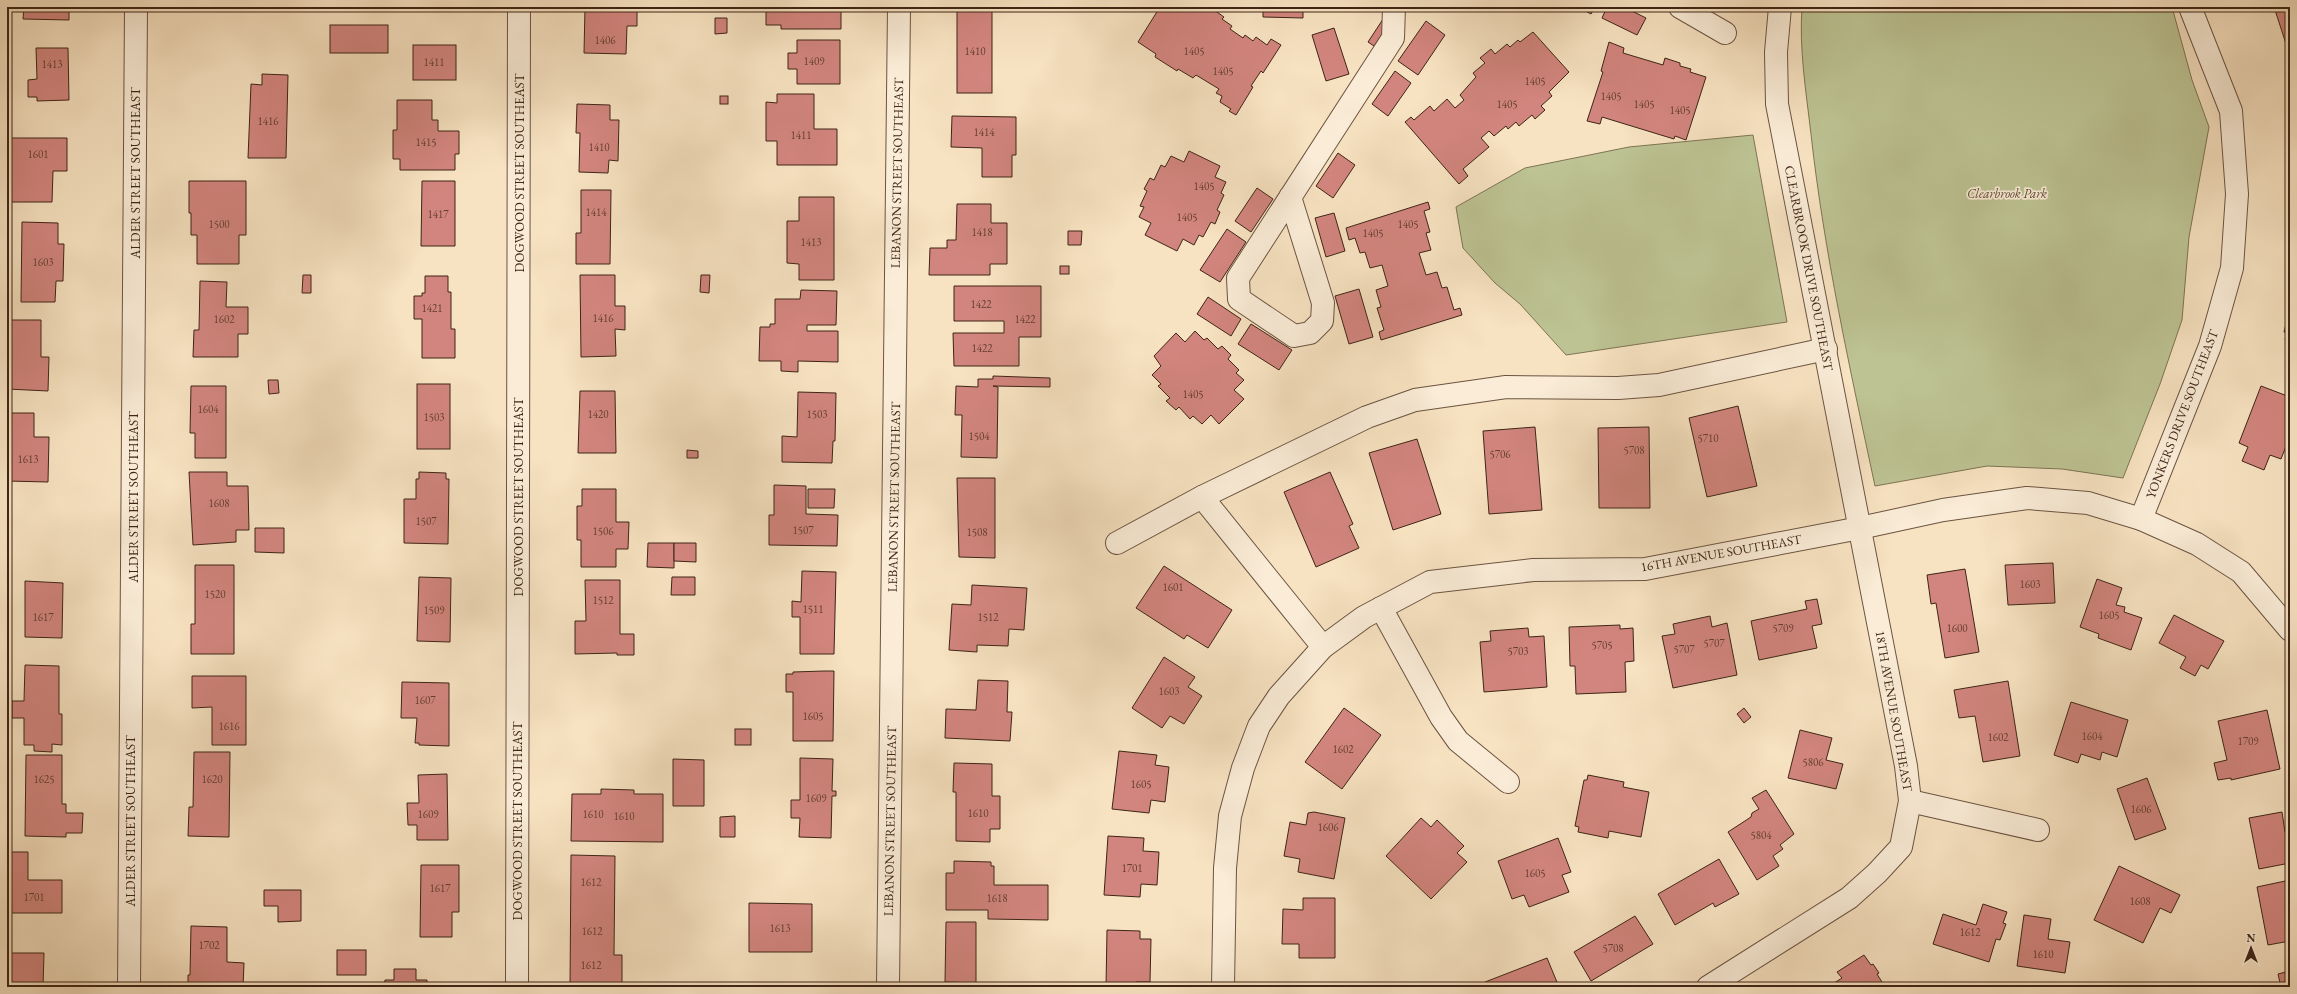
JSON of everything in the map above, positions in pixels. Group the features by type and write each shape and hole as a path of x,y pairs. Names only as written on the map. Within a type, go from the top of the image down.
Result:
{"street":[{"name":"ALDER STREET SOUTHEAST","path":"129,987 136,7"},
{"name":"DOGWOOD STREET SOUTHEAST","path":"517,987 519,7"},
{"name":"LEBANON STREET SOUTHEAST","path":"888,987 899,7"},
{"path":"1290,198 1323,303 1322,321 1310,333 1294,336 1240,300 1238,278 1393,38 1394,7"},
{"path":"1680,7 1725,34"},
{"name":"CLEARBROOK DRIVE SOUTHEAST","path":"1780,7 1776,52 1777,104 1860,528"},
{"name":"YONKERS DRIVE SOUTHEAST","path":"2141,519 2210,346 2232,268 2237,194 2231,111 2190,7"},
{"path":"1117,543 1202,496 1295,453 1367,417 1415,400 1506,387 1618,388 1659,385 1826,349"},
{"path":"1202,496 1323,647"},
{"name":"16TH AVENUE SOUTHEAST","path":"1223,987 1225,868 1230,816 1243,768 1259,726 1275,702 1323,647 1364,617 1430,582 1533,570 1645,569 1860,528 1943,510 2027,498 2088,503 2141,519 2197,544 2241,572 2290,630"},
{"name":"18TH AVENUE SOUTHEAST","path":"1708,987 1849,898 1877,873 1901,847 1910,801 1906,766 1860,528"},
{"path":"1381,608 1441,717 1458,741 1508,782"},
{"path":"1910,801 2038,830"}],"green space":[{"name":"Clearbrook Park","path":"1802,7 2172,7 2192,80 2209,127 2189,237 2182,320 2160,384 2123,478 2062,469 1987,466 1875,486 1838,310 1816,178 1801,39"},
{"path":"1753,135 1787,322 1566,355 1520,304 1495,283 1463,248 1456,207 1525,168 1629,147"}],"building":[{"path":"24,7 69,7 69,20 23,19"},
{"path":"585,7 637,7 637,26 627,26 626,54 584,53"},
{"path":"766,7 841,7 841,29 781,29 781,25 766,25"},
{"path":"1160,7 1210,7 1224,17 1222,19 1232,26 1230,29 1243,38 1245,35 1253,41 1256,37 1267,45 1271,39 1281,45 1263,73 1261,71 1251,86 1253,87 1236,115 1229,111 1231,109 1220,102 1222,96 1216,93 1219,89 1196,75 1193,78 1178,69 1177,71 1155,57 1156,54 1138,42"},
{"path":"1263,7 1303,7 1303,18 1263,17"},
{"path":"1578,7 1595,7 1591,14"},
{"path":"1607,7 1624,7 1646,18 1637,35 1602,18"},
{"path":"1687,7 1713,7 1708,17"},
{"path":"2278,7 2290,7 2290,49 2288,50 2275,10 2278,9"},
{"path":"957,10 992,10 992,93 957,93"},
{"path":"1389,10 1395,15 1374,46 1368,42"},
{"path":"715,18 727,18 727,33 715,34"},
{"path":"1426,21 1445,35 1418,75 1398,61"},
{"path":"330,25 388,25 388,53 330,53"},
{"path":"1334,28 1349,74 1326,81 1312,35"},
{"path":"1533,32 1569,72 1549,92 1552,96 1541,106 1545,110 1535,119 1532,115 1519,126 1516,122 1508,129 1506,126 1494,136 1489,131 1481,138 1489,147 1463,169 1468,176 1459,184 1405,122 1411,117 1414,120 1430,106 1434,111 1447,99 1455,108 1464,100 1460,95 1476,77 1473,73 1485,63 1480,58 1491,49 1495,54 1507,44 1510,47 1518,40 1520,42"},
{"path":"797,40 840,40 840,84 797,84 797,69 788,69 788,53 797,53"},
{"path":"1609,42 1624,48 1623,53 1663,65 1665,58 1680,63 1680,66 1691,69 1690,72 1706,77 1686,140 1675,136 1674,139 1602,117 1600,124 1587,121 1603,72 1601,71"},
{"path":"413,45 456,45 456,80 413,80"},
{"path":"36,48 68,48 69,100 37,101 37,97 28,97 28,80 37,79"},
{"path":"1395,71 1411,83 1388,116 1372,104"},
{"path":"262,74 288,75 286,158 248,158 251,84 262,85"},
{"path":"777,94 814,94 814,129 837,129 837,165 777,165 777,141 766,141 766,102 777,103"},
{"path":"720,96 728,96 728,104 720,104"},
{"path":"397,100 432,100 432,120 438,120 438,131 459,131 459,154 455,154 455,170 400,170 400,159 393,159 393,130 397,130"},
{"path":"577,104 610,105 610,120 619,120 618,161 609,160 608,173 579,172 580,133 576,133"},
{"path":"952,116 1016,117 1016,155 1012,155 1012,177 982,177 982,148 951,147"},
{"path":"8,138 67,138 67,171 53,171 52,202 8,202"},
{"path":"1189,151 1220,166 1215,177 1226,182 1221,193 1224,195 1217,210 1220,212 1215,224 1211,222 1203,237 1199,235 1194,245 1183,239 1177,251 1145,235 1151,223 1139,217 1144,207 1140,206 1147,191 1144,189 1150,178 1154,180 1161,165 1165,167 1171,156 1184,162"},
{"path":"1338,153 1355,165 1333,198 1316,186"},
{"path":"189,181 246,181 246,235 239,235 239,264 197,264 197,235 191,235"},
{"path":"422,181 455,181 455,246 421,246"},
{"path":"1257,188 1273,199 1251,232 1235,221"},
{"path":"581,190 611,190 610,264 576,264 576,233 581,233"},
{"path":"799,197 834,197 834,280 799,280 799,264 787,263 787,221 799,221"},
{"path":"1428,202 1430,209 1424,211 1430,232 1426,233 1431,250 1419,253 1426,275 1437,272 1442,288 1447,287 1454,310 1460,308 1462,315 1381,340 1379,332 1384,330 1377,308 1381,307 1376,290 1388,286 1382,265 1370,268 1365,252 1360,253 1355,238 1349,240 1346,228"},
{"path":"957,204 991,204 991,223 1007,223 1007,264 990,264 990,275 929,275 930,248 947,248 947,240 956,240"},
{"path":"1334,213 1345,251 1326,257 1315,218"},
{"path":"22,222 58,223 58,244 64,244 63,281 56,281 55,302 21,302"},
{"path":"1227,229 1246,242 1220,282 1200,270"},
{"path":"1068,231 1082,231 1081,245 1068,245"},
{"path":"1060,266 1069,266 1069,274 1060,274"},
{"path":"303,275 311,275 311,293 302,293"},
{"path":"580,275 615,275 615,306 625,306 625,330 615,329 616,356 581,357"},
{"path":"701,275 710,275 709,293 700,292"},
{"path":"425,276 448,276 448,292 451,292 451,329 455,329 455,358 422,358 422,319 414,319 414,296 422,296 422,293 425,293"},
{"path":"200,281 227,282 226,307 248,307 248,334 238,334 238,357 193,357 194,330 199,330"},
{"path":"954,286 1041,286 1041,337 1019,337 1019,366 954,366 953,333 1004,333 1004,321 954,321"},
{"path":"1359,289 1373,337 1349,344 1335,296"},
{"path":"801,290 837,291 836,325 807,325 807,331 838,331 838,362 798,361 798,372 781,371 781,361 759,361 760,327 770,327 770,324 775,324 775,299 800,299"},
{"path":"1208,297 1241,319 1231,336 1197,314"},
{"path":"2290,308 2290,341 2285,340 2287,333 2284,332"},
{"path":"8,320 41,320 41,357 49,357 48,391 7,389"},
{"path":"1251,324 1292,350 1279,370 1238,344"},
{"path":"1195,331 1204,340 1207,338 1218,349 1222,346 1231,355 1228,359 1239,370 1236,373 1244,380 1234,390 1244,399 1219,424 1211,415 1202,424 1193,416 1190,419 1179,407 1176,410 1166,401 1170,398 1158,386 1161,384 1152,375 1161,366 1154,356 1176,333 1185,342"},
{"path":"993,376 1050,378 1050,387 993,386 998,387 997,458 961,457 962,415 955,415 956,386 978,387 978,379 993,379"},
{"path":"268,380 278,380 279,393 269,394"},
{"path":"417,384 450,384 450,449 417,449"},
{"path":"191,386 226,386 226,458 195,458 195,433 190,433"},
{"path":"2261,386 2290,397 2290,436 2281,459 2270,455 2264,470 2242,461 2248,447 2239,443"},
{"path":"580,391 615,391 616,453 578,453"},
{"path":"798,392 836,393 835,441 833,441 832,463 782,462 782,436 797,437"},
{"path":"1738,406 1757,486 1707,497 1689,418"},
{"path":"7,413 34,413 34,437 49,437 48,482 7,481"},
{"path":"1535,427 1542,510 1489,514 1483,431"},
{"path":"1649,427 1650,508 1599,508 1598,428"},
{"path":"1417,439 1441,514 1393,530 1369,453"},
{"path":"687,450 698,451 698,458 687,458"},
{"path":"189,472 227,472 227,486 248,486 249,530 236,530 236,542 193,545"},
{"path":"419,472 446,473 446,479 449,479 448,544 404,543 404,499 416,499 416,479 419,479"},
{"path":"1330,472 1353,524 1349,526 1359,548 1316,567 1284,492"},
{"path":"957,478 995,478 995,558 959,557"},
{"path":"774,485 806,486 806,514 838,515 837,546 769,545 769,515 774,515"},
{"path":"582,489 616,489 616,522 629,522 628,549 616,549 616,567 581,567 581,540 577,540 577,506 582,506"},
{"path":"808,489 835,489 834,508 808,508"},
{"path":"255,528 284,528 284,553 255,552"},
{"path":"648,543 674,543 674,568 647,567"},
{"path":"674,543 696,543 696,562 674,561"},
{"path":"2053,563 2055,603 2008,605 2005,565"},
{"path":"195,565 234,565 234,654 191,654 191,624 195,624"},
{"path":"1164,566 1232,610 1208,648 1187,635 1184,639 1136,608"},
{"path":"1965,569 1979,652 1945,658 1936,603 1931,604 1927,575"},
{"path":"802,571 836,572 834,654 800,654 800,617 792,617 792,601 801,602"},
{"path":"419,577 451,578 450,642 417,641"},
{"path":"672,577 695,577 695,595 671,595"},
{"path":"2097,579 2122,588 2116,605 2125,607 2124,612 2142,618 2131,650 2098,638 2099,634 2080,627"},
{"path":"585,580 620,580 620,634 634,634 634,655 617,655 617,653 575,654 575,621 586,621"},
{"path":"25,581 63,583 62,638 25,637"},
{"path":"972,585 1027,588 1024,630 1009,629 1008,646 977,645 977,652 949,650 952,604 971,605"},
{"path":"1817,599 1822,624 1812,626 1817,648 1759,660 1751,621 1807,609 1805,601"},
{"path":"2174,615 2224,641 2208,669 2201,665 2195,676 2180,668 2186,657 2159,643"},
{"path":"1710,616 1712,627 1727,623 1737,675 1673,688 1662,636 1675,634 1673,624"},
{"path":"1620,625 1620,629 1633,628 1634,661 1625,662 1626,692 1576,694 1575,666 1570,666 1569,627"},
{"path":"1528,628 1529,637 1544,636 1547,687 1484,692 1480,642 1491,641 1490,631"},
{"path":"1164,657 1195,677 1188,687 1202,696 1184,724 1170,716 1162,728 1132,708"},
{"path":"25,665 59,666 59,714 62,714 62,745 52,744 52,752 34,751 34,745 24,745 24,718 12,718 12,701 24,701"},
{"path":"834,671 833,741 793,741 793,692 786,692 786,674 793,674 793,672"},
{"path":"192,676 246,676 246,745 212,745 212,707 192,708"},
{"path":"978,680 1008,681 1007,712 1012,712 1010,741 945,738 946,709 976,710"},
{"path":"2008,681 2020,756 1983,762 1975,716 1959,718 1954,690"},
{"path":"402,682 449,683 449,746 419,745 419,743 415,743 417,718 401,718"},
{"path":"2071,702 2128,720 2117,757 2102,752 2100,760 2081,754 2078,763 2054,755"},
{"path":"1344,708 1381,735 1342,789 1305,762"},
{"path":"1744,708 1751,717 1744,723 1737,714"},
{"path":"2267,710 2280,769 2231,780 2231,778 2218,780 2214,763 2227,760 2218,721"},
{"path":"735,729 751,729 751,745 735,745"},
{"path":"1800,730 1832,738 1826,760 1843,764 1836,789 1788,778"},
{"path":"1119,751 1157,755 1155,765 1169,767 1165,802 1151,800 1149,813 1112,809"},
{"path":"194,752 230,752 229,837 188,836 189,807 193,807"},
{"path":"26,755 62,755 62,804 66,804 66,813 83,813 82,833 66,833 66,837 25,836"},
{"path":"800,758 833,759 832,791 836,791 836,796 832,796 831,838 799,837 800,818 791,818 791,800 800,800"},
{"path":"673,759 704,760 704,806 673,806"},
{"path":"954,763 992,764 992,796 1000,796 1000,829 990,829 990,842 956,841 956,792 953,792"},
{"path":"447,774 448,840 417,840 417,825 408,825 407,803 419,803 418,775"},
{"path":"1588,775 1624,782 1623,787 1649,792 1641,837 1609,831 1608,838 1578,832 1579,827 1575,826 1584,780 1587,780"},
{"path":"2147,778 2166,829 2135,840 2117,789"},
{"path":"601,789 634,790 634,794 663,794 663,842 571,841 572,794 601,794"},
{"path":"1766,790 1794,834 1780,845 1783,849 1773,856 1779,866 1757,880 1728,832 1751,817 1752,813 1759,809 1752,798"},
{"path":"1314,812 1345,818 1334,879 1298,872 1300,859 1284,856 1290,822 1306,825 1308,813"},
{"path":"2282,812 2285,832 2290,831 2290,863 2259,869 2249,818"},
{"path":"735,816 735,837 720,837 720,817"},
{"path":"1421,818 1431,827 1437,820 1464,846 1457,853 1467,862 1431,899 1386,856"},
{"path":"1108,836 1144,838 1143,851 1159,852 1157,885 1141,884 1140,897 1104,895"},
{"path":"1558,838 1571,872 1562,875 1569,892 1529,907 1524,895 1512,899 1498,861"},
{"path":"7,852 28,852 28,880 62,880 62,913 7,913"},
{"path":"571,855 615,856 614,955 622,955 622,984 614,984 614,987 570,987"},
{"path":"1719,859 1739,894 1715,907 1713,903 1675,925 1658,894"},
{"path":"954,861 991,862 991,866 994,866 994,885 1048,885 1048,920 988,919 988,910 946,910 946,873 954,873"},
{"path":"421,865 459,865 459,912 452,912 452,937 420,937"},
{"path":"2119,866 2180,895 2171,913 2160,908 2143,943 2094,920"},
{"path":"2290,880 2290,941 2268,945 2257,887"},
{"path":"264,890 301,890 301,921 278,922 278,906 264,906"},
{"path":"1303,898 1335,898 1335,958 1299,958 1299,944 1282,944 1283,909 1303,910"},
{"path":"749,903 812,904 812,952 749,952"},
{"path":"1983,904 2007,912 2003,923 2006,924 2000,940 1996,939 1989,962 1933,944 1943,914 1976,925"},
{"path":"2024,915 2051,919 2048,939 2070,942 2065,973 2017,966"},
{"path":"1635,916 1653,944 1591,981 1574,952"},
{"path":"946,922 976,922 976,983 945,982"},
{"path":"191,926 227,927 227,962 244,963 243,987 163,987 163,984 188,984 188,975 190,975"},
{"path":"1107,930 1140,931 1140,939 1151,939 1150,982 1136,982 1136,987 1106,987"},
{"path":"337,950 366,950 366,975 337,975"},
{"path":"11,953 44,953 43,987 11,987"},
{"path":"1864,955 1879,973 1877,974 1885,987 1828,987 1842,978 1837,972"},
{"path":"1547,958 1559,987 1487,987 1485,982"},
{"path":"394,969 416,969 416,980 427,980 427,987 384,987 385,980 394,980"},
{"path":"2290,971 2290,987 2281,987 2278,974"}]}
